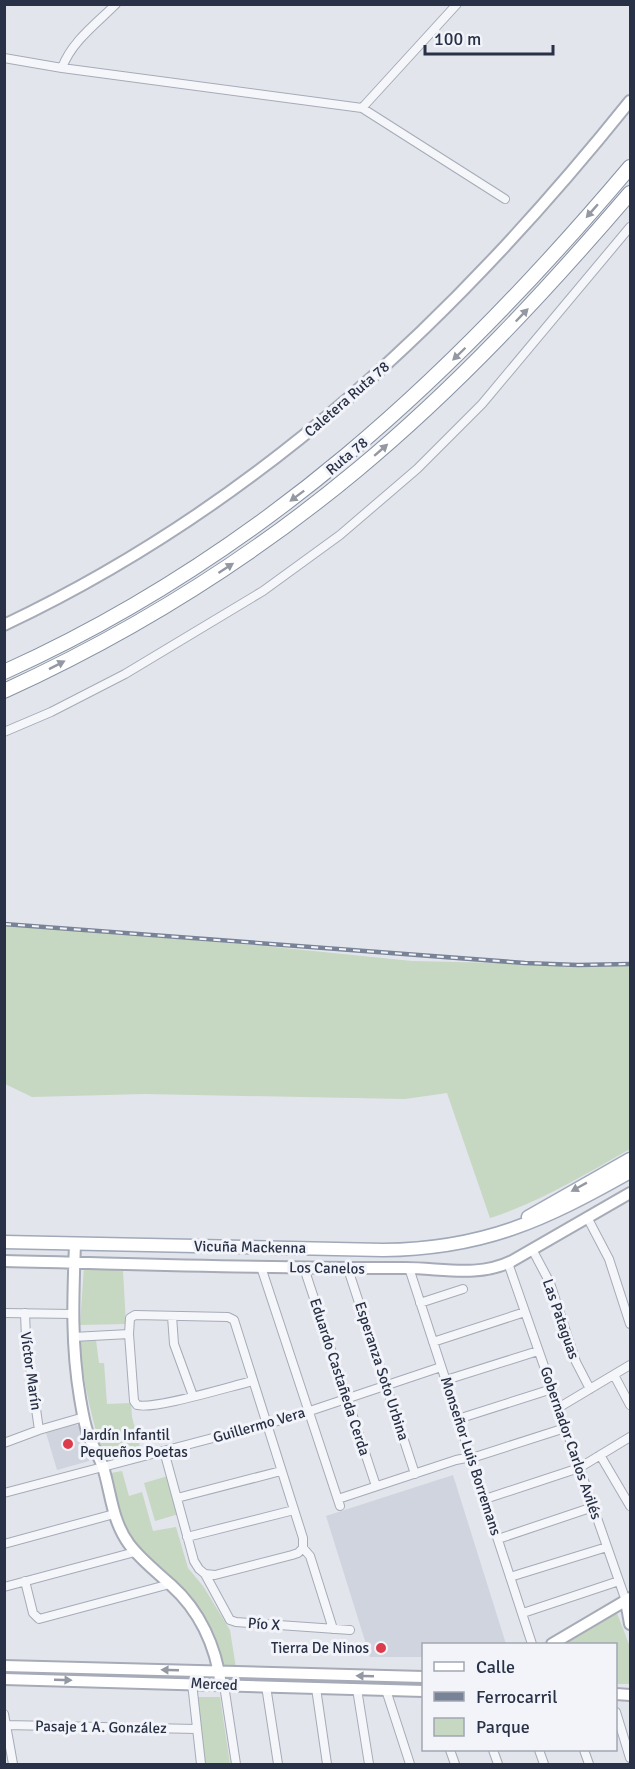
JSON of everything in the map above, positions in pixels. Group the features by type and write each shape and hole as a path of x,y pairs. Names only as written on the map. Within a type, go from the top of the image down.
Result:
{"highway":[{"name":"Ruta 78","path":"4,672 97,626 190,571 260,524 325,474 393,417 486,327 557,252 630,166"},
{"name":"Ruta 78","path":"4,691 91,648 175,600 246,554 328,494 385,446 467,371 546,288 630,193"}],"main road":[{"name":"Vicuña Mackenna","path":"495,1235 630,1158"},
{"name":"Vicuña Mackenna","path":"4,1242 397,1250 452,1245 495,1235 555,1212 630,1172"}],"street":[{"path":"62,68 74,46 116,4"},
{"path":"362,108 457,4"},
{"path":"4,58 62,68 362,108 505,200"},
{"name":"Caletera Ruta 78","path":"4,625 86,583 177,528 255,474 334,412 411,343 478,276 543,206 630,101"},
{"path":"4,732 79,699 125,674 263,591 340,535 409,477 468,418 502,382 630,228"},
{"name":"Los Canelos","path":"4,1261 478,1271 497,1268 508,1263 630,1193"},
{"path":"587,1217 609,1259 630,1324"},
{"path":"75,1244 74,1358 87,1433 102,1467 114,1514 128,1543 191,1607 213,1648 223,1685 236,1764"},
{"name":"Las Pataguas","path":"532,1249 550,1283 576,1362 590,1389"},
{"name":"Gobernador Carlos Avilés","path":"508,1263 619,1581 628,1600 630,1624"},
{"path":"261,1267 339,1503 376,1486 565,1428"},
{"name":"Eduardo Castañeda Cerda","path":"304,1268 376,1486"},
{"name":"Monseñor Luis Borremans","path":"409,1268 532,1643"},
{"name":"Esperanza Soto Urbina","path":"348,1269 415,1474"},
{"path":"420,1303 462,1289"},
{"path":"433,1342 525,1312"},
{"path":"4,1313 73,1314"},
{"name":"Víctor Marín","path":"25,1313 26,1339 39,1430"},
{"path":"253,1381 150,1406 139,1406 135,1403 129,1334 131,1317 135,1315 232,1318 236,1323 303,1538 303,1548 310,1556 333,1629"},
{"path":"172,1316 174,1344 193,1396"},
{"path":"73,1337 129,1334"},
{"path":"446,1380 538,1351"},
{"path":"558,1408 630,1365"},
{"name":"Guillermo Vera","path":"4,1493 309,1412 441,1367"},
{"path":"614,1375 630,1405"},
{"path":"459,1419 552,1389"},
{"path":"4,1443 84,1417"},
{"path":"485,1499 579,1468 630,1437"},
{"path":"164,1451 194,1561 205,1574 215,1575 292,1555 303,1548"},
{"path":"600,1455 630,1506"},
{"path":"177,1498 281,1471"},
{"path":"498,1539 593,1507"},
{"path":"187,1538 294,1510"},
{"path":"4,1544 114,1514"},
{"path":"510,1577 607,1547"},
{"path":"4,1587 135,1552"},
{"name":"Pío X","path":"205,1574 228,1618 234,1622 350,1630"},
{"path":"25,1581 33,1613 36,1618 41,1619 170,1584"},
{"path":"523,1613 619,1581"},
{"path":"554,1643 628,1600"},
{"name":"Merced","path":"4,1666 422,1677"},
{"name":"Merced","path":"4,1678 422,1691"},
{"path":"192,1683 201,1764"},
{"path":"266,1686 278,1764"},
{"path":"316,1688 327,1764"},
{"path":"357,1689 369,1764"},
{"path":"386,1690 410,1764"},
{"path":"4,1714 13,1764"},
{"path":"617,1718 630,1758"},
{"name":"Pasaje 1 A. González","path":"6,1725 196,1729"}],"shaded area":[{"name":"Jardín Infantil Pequeños Poetas","path":"76,1424 81,1429 89,1461 57,1470 46,1433"},
{"path":"453,1475 506,1643 422,1643 422,1657 370,1657 326,1516"}],"green space":[{"path":"5,925 264,946 412,961 630,966 630,1149 544,1196 490,1218 447,1093 405,1099 144,1094 32,1097 5,1084"},
{"path":"84,1266 123,1271 126,1324 80,1325"},
{"path":"96,1340 99,1363 104,1363 107,1404 131,1403 132,1417 141,1451 104,1460 92,1416 80,1341"},
{"path":"122,1471 129,1496 142,1492 153,1531 176,1527 188,1568 203,1586 230,1630 236,1668 223,1667 213,1641 141,1555 124,1530 108,1478 111,1473"},
{"path":"168,1476 179,1514 155,1521 144,1483"},
{"path":"617,1613 630,1647 630,1684 617,1684 617,1643 564,1643"},
{"path":"193,1697 220,1697 230,1764 204,1764"}],"railway":[{"path":"4,924 525,963 630,964"}],"place":[{"name":"Jardín Infantil Pequeños Poetas","path":"68,1444"},
{"name":"Tierra De Ninos","path":"381,1648"}]}
